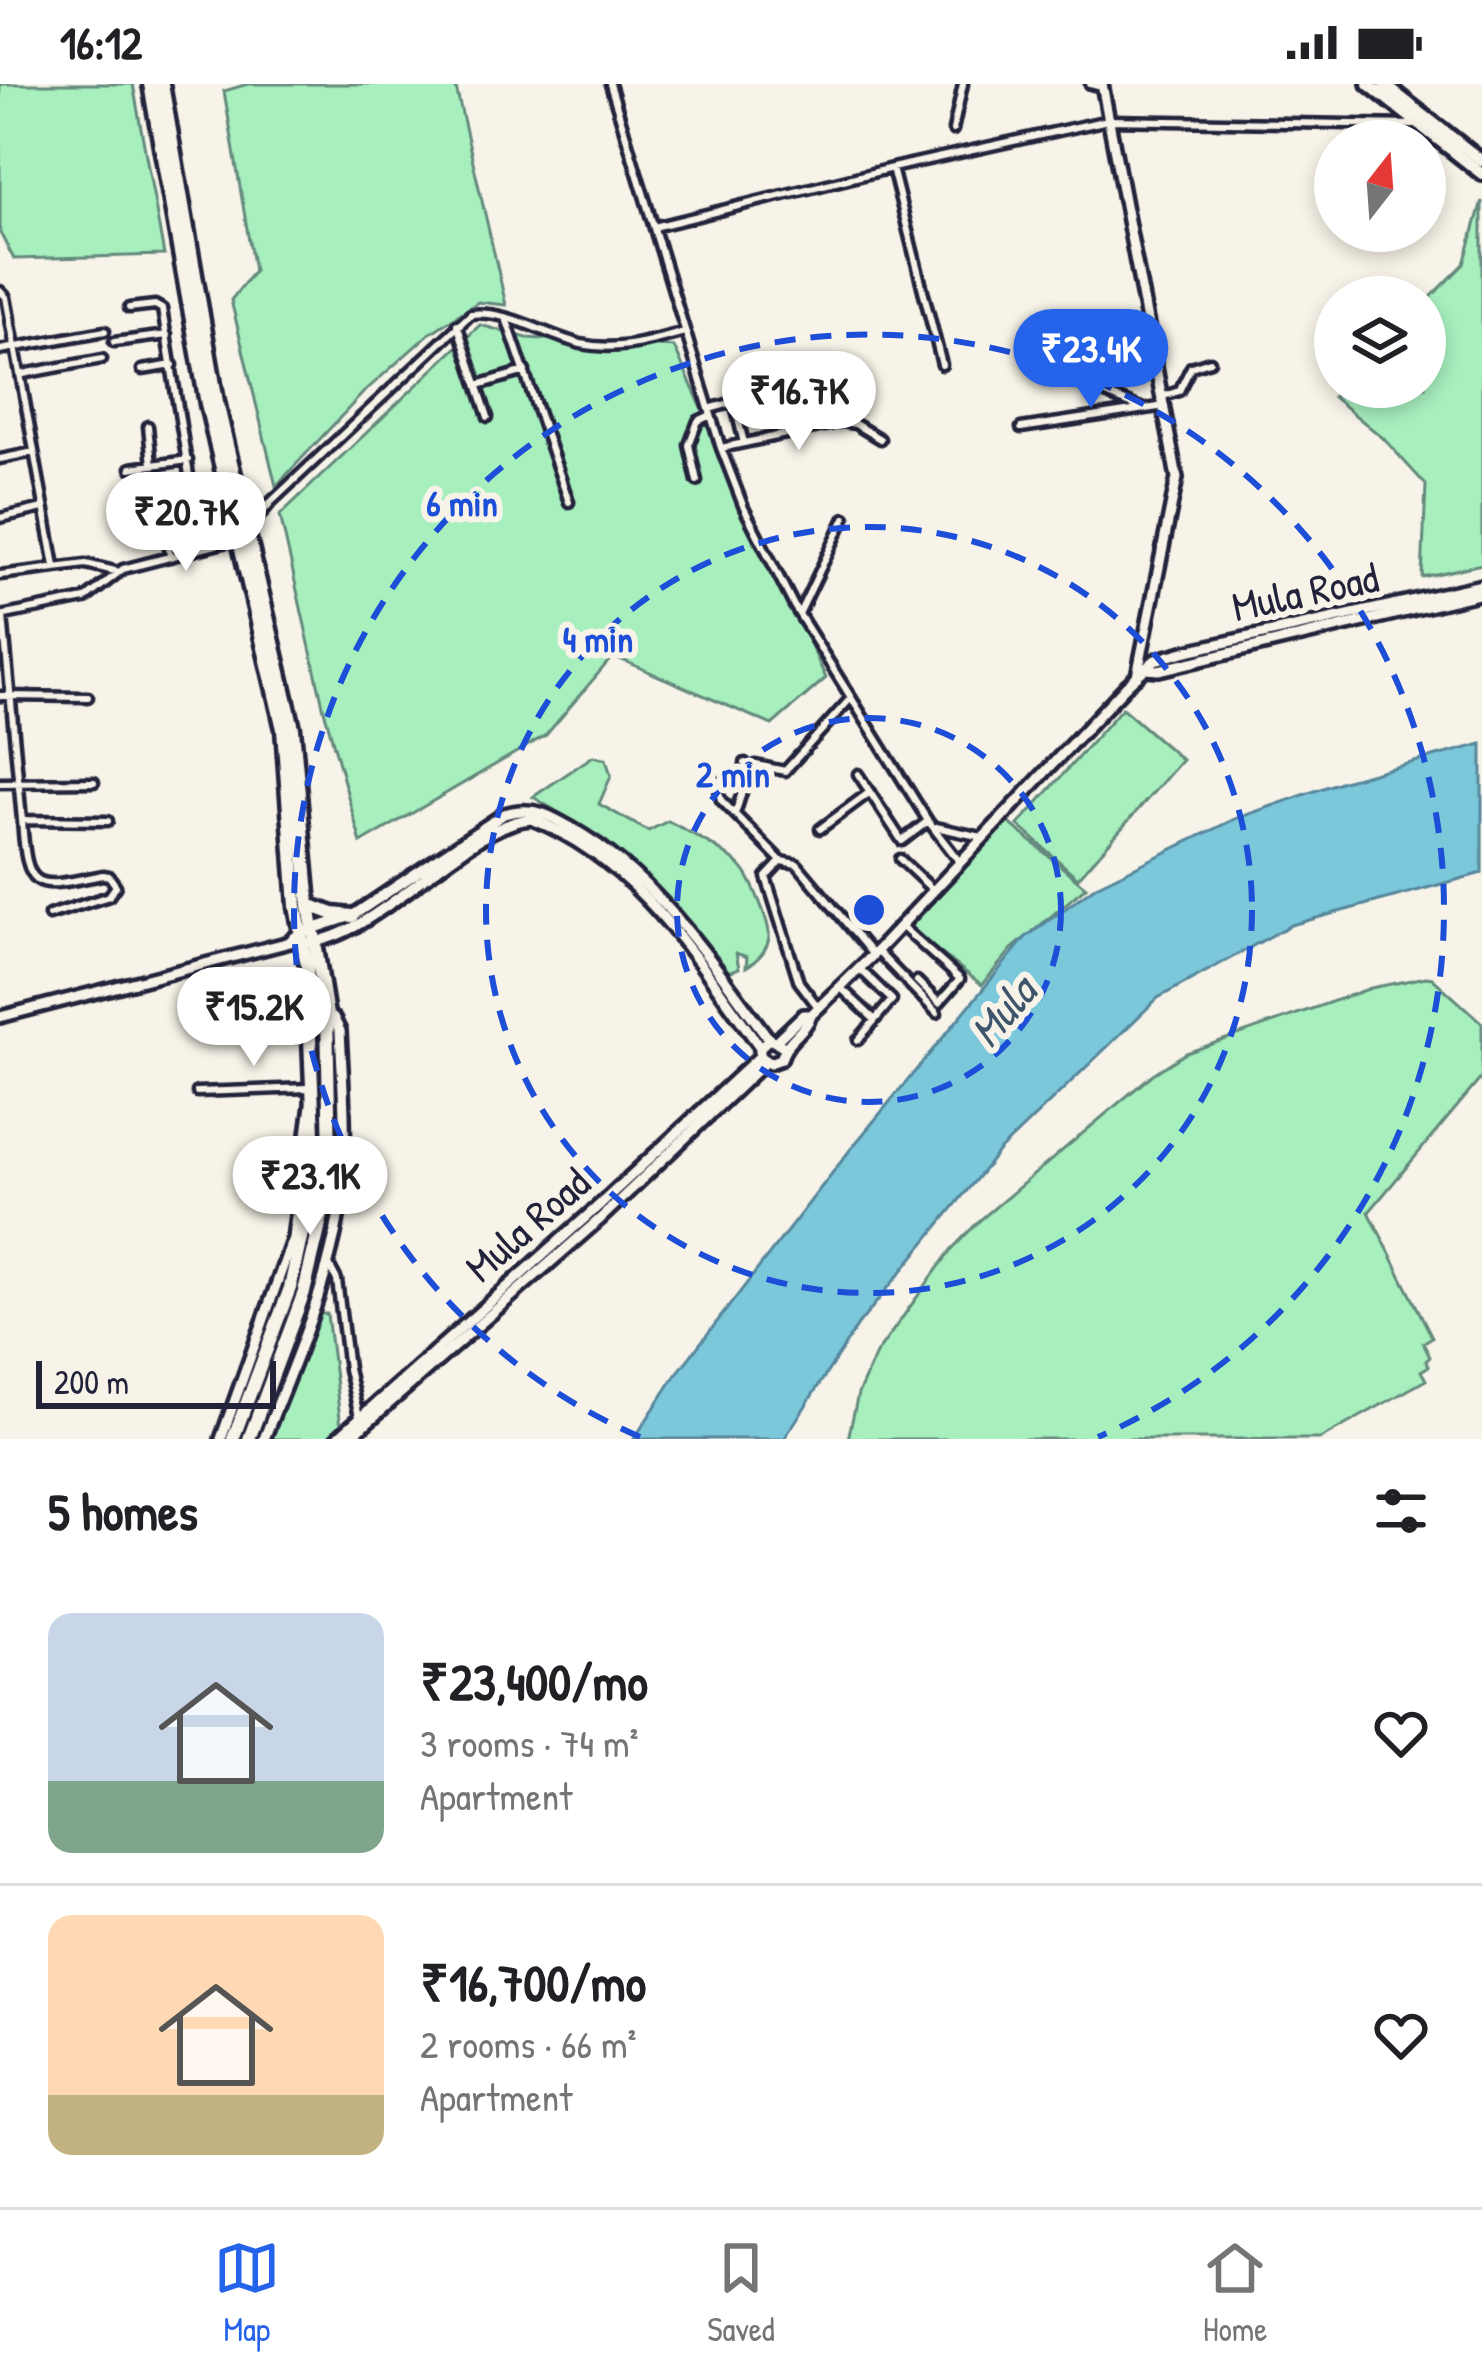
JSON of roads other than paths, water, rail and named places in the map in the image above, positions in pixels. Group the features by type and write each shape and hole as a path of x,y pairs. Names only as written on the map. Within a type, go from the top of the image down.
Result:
{"highway":[{"path":"150,84 207,404 293,728 309,905 304,938 327,1015 330,1158 323,1212 304,1292 249,1439"},
{"path":"162,84 217,402 283,729 304,938 315,1158 296,1263 232,1439"},
{"path":"309,905 352,916"}],"main road":[{"path":"1368,84 1422,120"},
{"path":"1384,84 1422,120"},
{"path":"1446,137 1482,161"},
{"path":"1446,142 1482,174"}],"street":[{"path":"610,84 744,508 799,614 930,824 959,861"},
{"path":"953,130 963,84"},
{"path":"1090,84 1102,86 1178,478 1142,673"},
{"path":"654,227 1108,120 1314,121"},
{"path":"892,168 942,365"},
{"path":"0,291 6,297 22,374 55,566"},
{"path":"129,308 160,307 201,549"},
{"path":"49,915 109,896 116,886 109,875 48,883 27,871 4,696 2,616 85,599 119,572 243,535 271,502 471,314 506,318 584,344 608,347 632,346 685,332"},
{"path":"506,318 569,502"},
{"path":"457,324 488,416"},
{"path":"0,350 105,331"},
{"path":"114,342 167,335"},
{"path":"22,374 102,359"},
{"path":"1021,428 1144,409 1179,391 1191,367 1210,361"},
{"path":"142,370 173,365"},
{"path":"847,366 850,422"},
{"path":"478,385 525,371"},
{"path":"1053,373 1144,409"},
{"path":"815,385 823,426"},
{"path":"697,481 689,446 698,421 710,412 753,398"},
{"path":"734,402 744,443"},
{"path":"722,448 850,422 880,439"},
{"path":"148,426 152,465"},
{"path":"0,459 34,452"},
{"path":"131,468 188,460"},
{"path":"0,518 44,508"},
{"path":"150,514 165,512 170,556"},
{"path":"799,614 845,518"},
{"path":"0,575 86,564 119,572"},
{"name":"Mula Road","path":"346,1434 359,1415 595,1209 769,1048 809,1022 814,1011 1142,673 1244,642 1482,589"},
{"path":"4,696 88,697"},
{"path":"756,765 784,771 852,697"},
{"path":"736,811 746,780 745,764"},
{"path":"858,774 902,842 930,824 983,837"},
{"path":"706,780 714,775 719,797 781,861 797,864 875,953 937,1013"},
{"path":"0,782 94,782"},
{"path":"820,830 870,792"},
{"path":"304,938 352,916 496,818 533,809 612,853 661,897 769,1048"},
{"path":"0,1017 348,929 508,823 532,819 606,860 654,904 769,1048"},
{"path":"22,820 108,821"},
{"path":"900,859 933,890"},
{"path":"766,877 781,861"},
{"path":"756,863 766,877 799,982 814,1011"},
{"path":"901,926 961,979 939,1003 917,981"},
{"path":"858,1040 892,1000 859,968"},
{"path":"840,987 875,1020"},
{"path":"264,1439 317,1299 339,1216 343,1171 340,1031 327,1015"},
{"path":"334,1439 360,1428 600,1219 769,1048"},
{"path":"197,1093 312,1094 293,1238 221,1439"},
{"path":"327,1262 338,1280 360,1428"}],"water":[{"name":"Mula","path":"1482,744 1482,873 1291,925 1158,998 999,1151 858,1325 784,1439 634,1439 675,1376 850,1150 1026,937 1096,886 1235,819 1343,781"}]}
